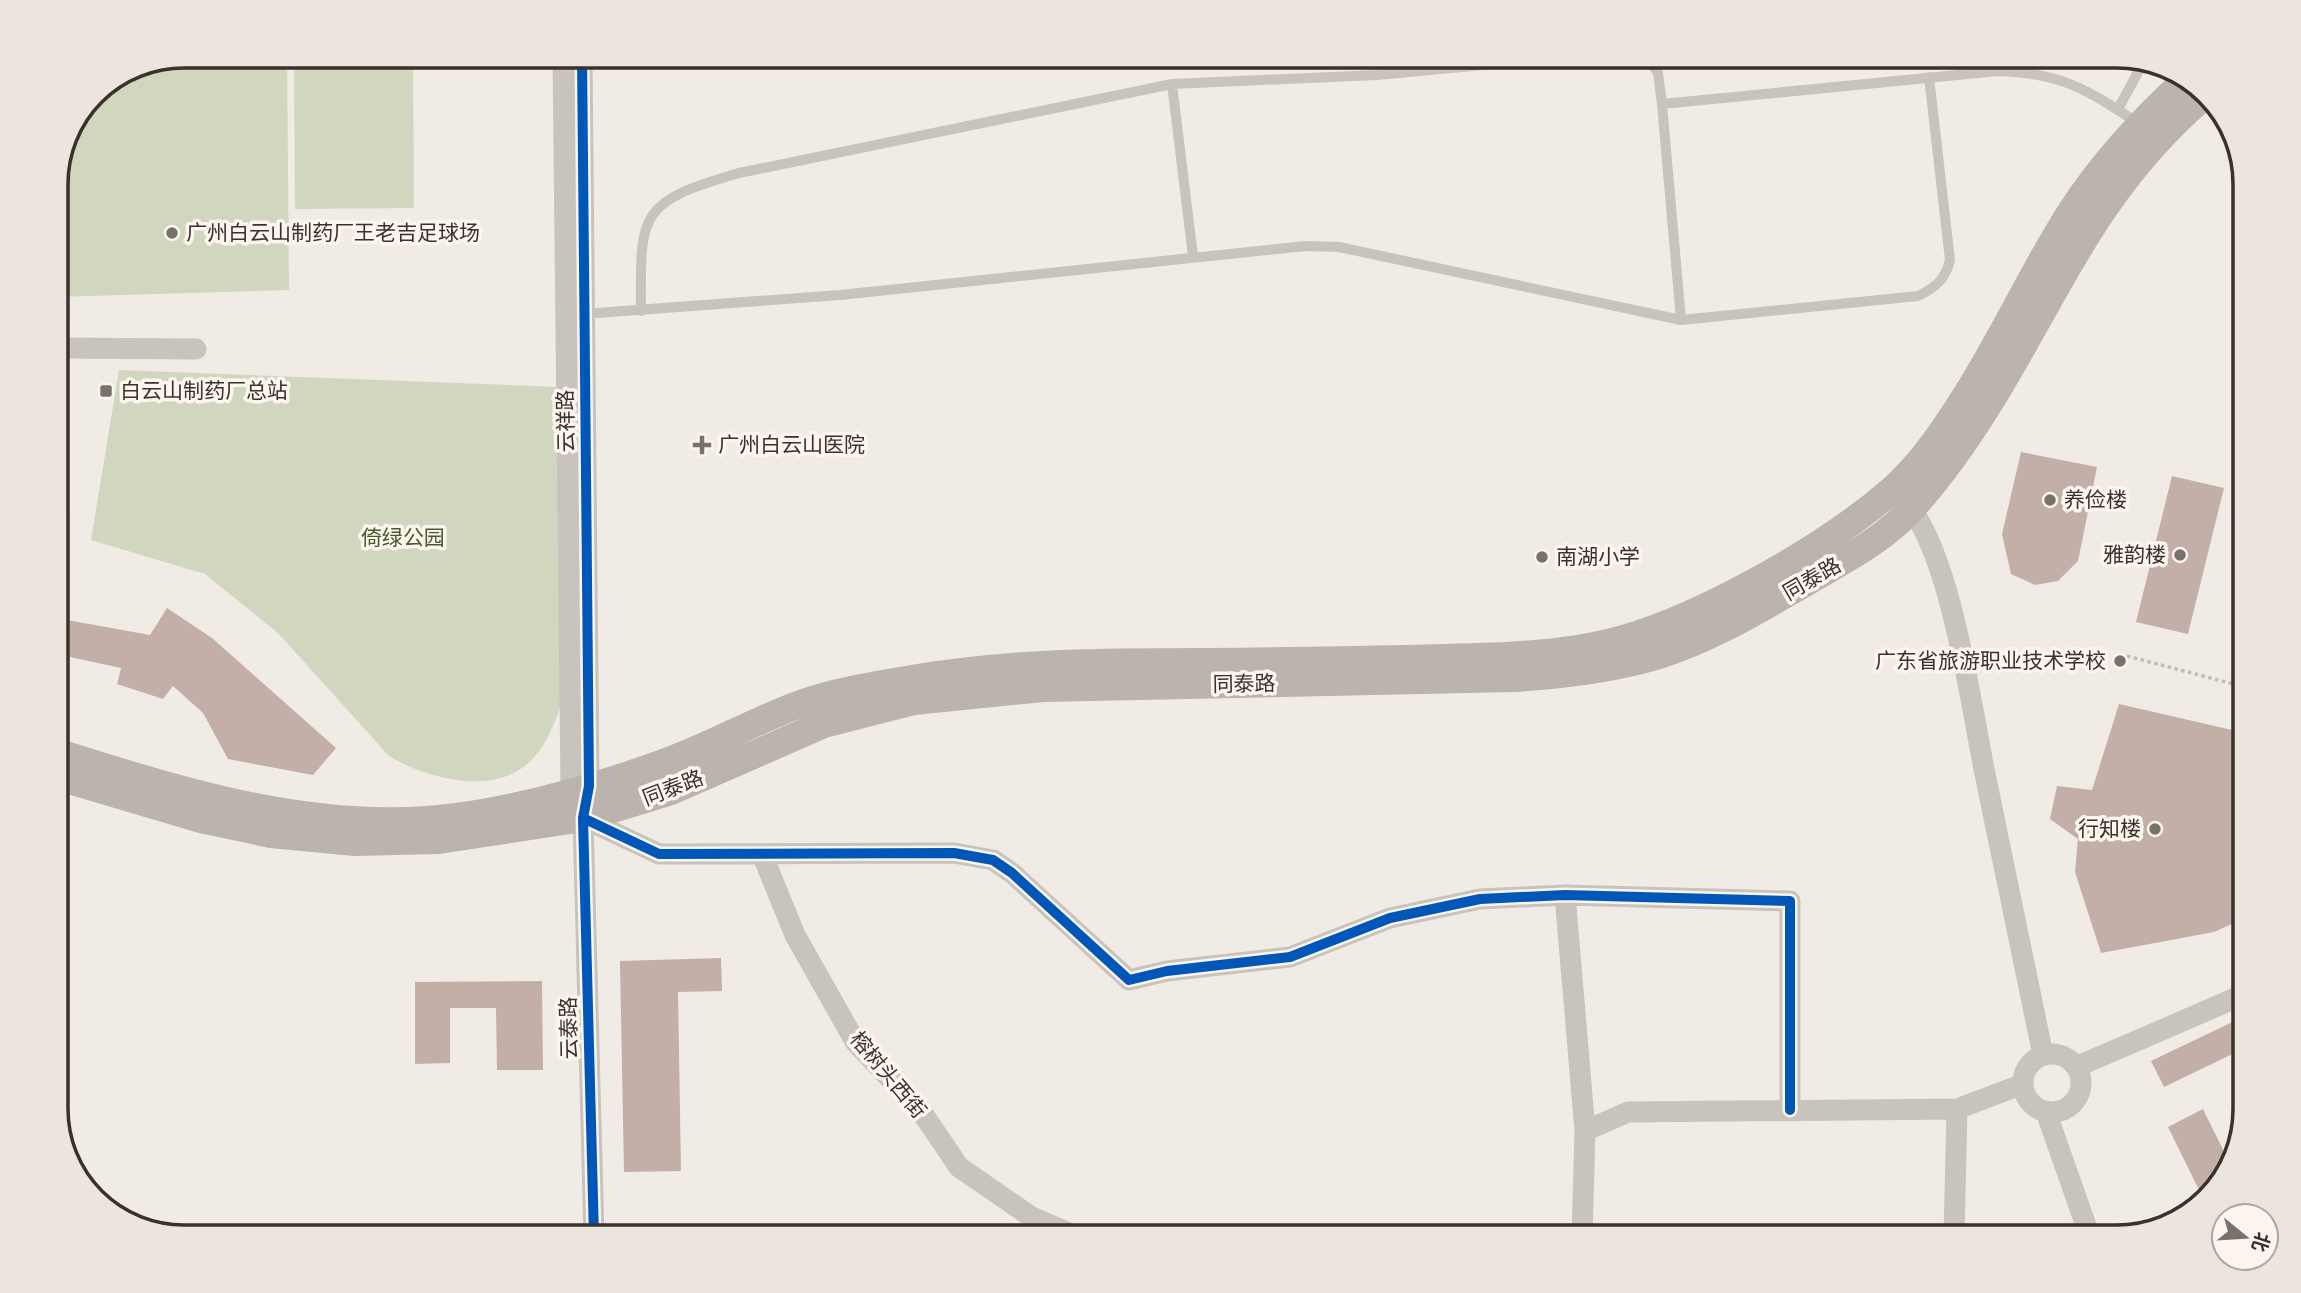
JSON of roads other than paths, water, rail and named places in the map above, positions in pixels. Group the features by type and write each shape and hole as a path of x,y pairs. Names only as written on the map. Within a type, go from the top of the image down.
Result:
{"main road":[{"name":"同泰路","path":"68,756 204,797 268,810 352,819 425,820 457,816 580,789 663,764 806,702 861,688 953,672 1072,663 1482,657 1600,645 1656,629 1740,588 1903,498 1926,452 1967,394 2072,210 2129,117 2177,86"},
{"name":"同泰路","path":"68,779 235,827 314,839 355,842 439,840 583,818 671,791 824,724 914,701 1044,688 1474,680 1552,676 1623,664 1691,643 1741,619 1849,558 1987,406 2099,211 2162,133 2198,102"}],"street":[{"name":"云祥路","path":"563,68 563,315 580,789"},
{"name":"云祥路","path":"580,789 585,314 582,68"},
{"path":"68,348 196,349"},
{"path":"1903,498 1927,536 1955,624 2043,1055"},
{"name":"云泰路","path":"580,789 594,1225"},
{"path":"583,818 659,854 954,853 993,860 1063,918 1129,980 1167,971 1290,957 1390,918 1480,899 1564,895 1790,901 1790,1111"},
{"name":"榕树头西街","path":"762,854 795,935 856,1043 920,1111 959,1167 1030,1216 1051,1225"},
{"path":"1564,895 1584,1131 1582,1225"},
{"path":"2076,1067 2233,999"},
{"path":"2043,1055 2061,1056 2076,1067 2081,1085 2073,1103 2065,1109 2046,1112 2029,1102 2022,1084 2028,1067 2043,1055"},
{"path":"1584,1131 1628,1112 1957,1109 2022,1084"},
{"path":"1954,1225 1957,1109"},
{"path":"2046,1112 2086,1225"}],"lane":[{"path":"641,311 641,243 645,226 669,199 689,188 738,173 1172,84 1377,75 1451,68"},
{"path":"1654,68 1658,73 1662,104 1681,320"},
{"path":"1662,104 1998,71 2033,72 2067,80 2129,117 2141,71"},
{"path":"563,315 853,294 1305,246 1339,247 1681,320 1918,296 1937,286 1947,273 1950,260 1928,77"},
{"path":"1172,84 1193,256"}],"place":[{"name":"广州白云山制药厂王老吉足球场","path":"172,233"},
{"name":"白云山制药厂总站","path":"106,391"},
{"name":"广州白云山医院","path":"702,445"},
{"name":"养俭楼","path":"2050,500"},
{"name":"雅韵楼","path":"2180,555"},
{"name":"南湖小学","path":"1542,557"},
{"name":"广东省旅游职业技术学校","path":"2120,661"},
{"name":"行知楼","path":"2155,829"}],"park label":[{"name":"倚绿公园","path":"403,538"}]}
